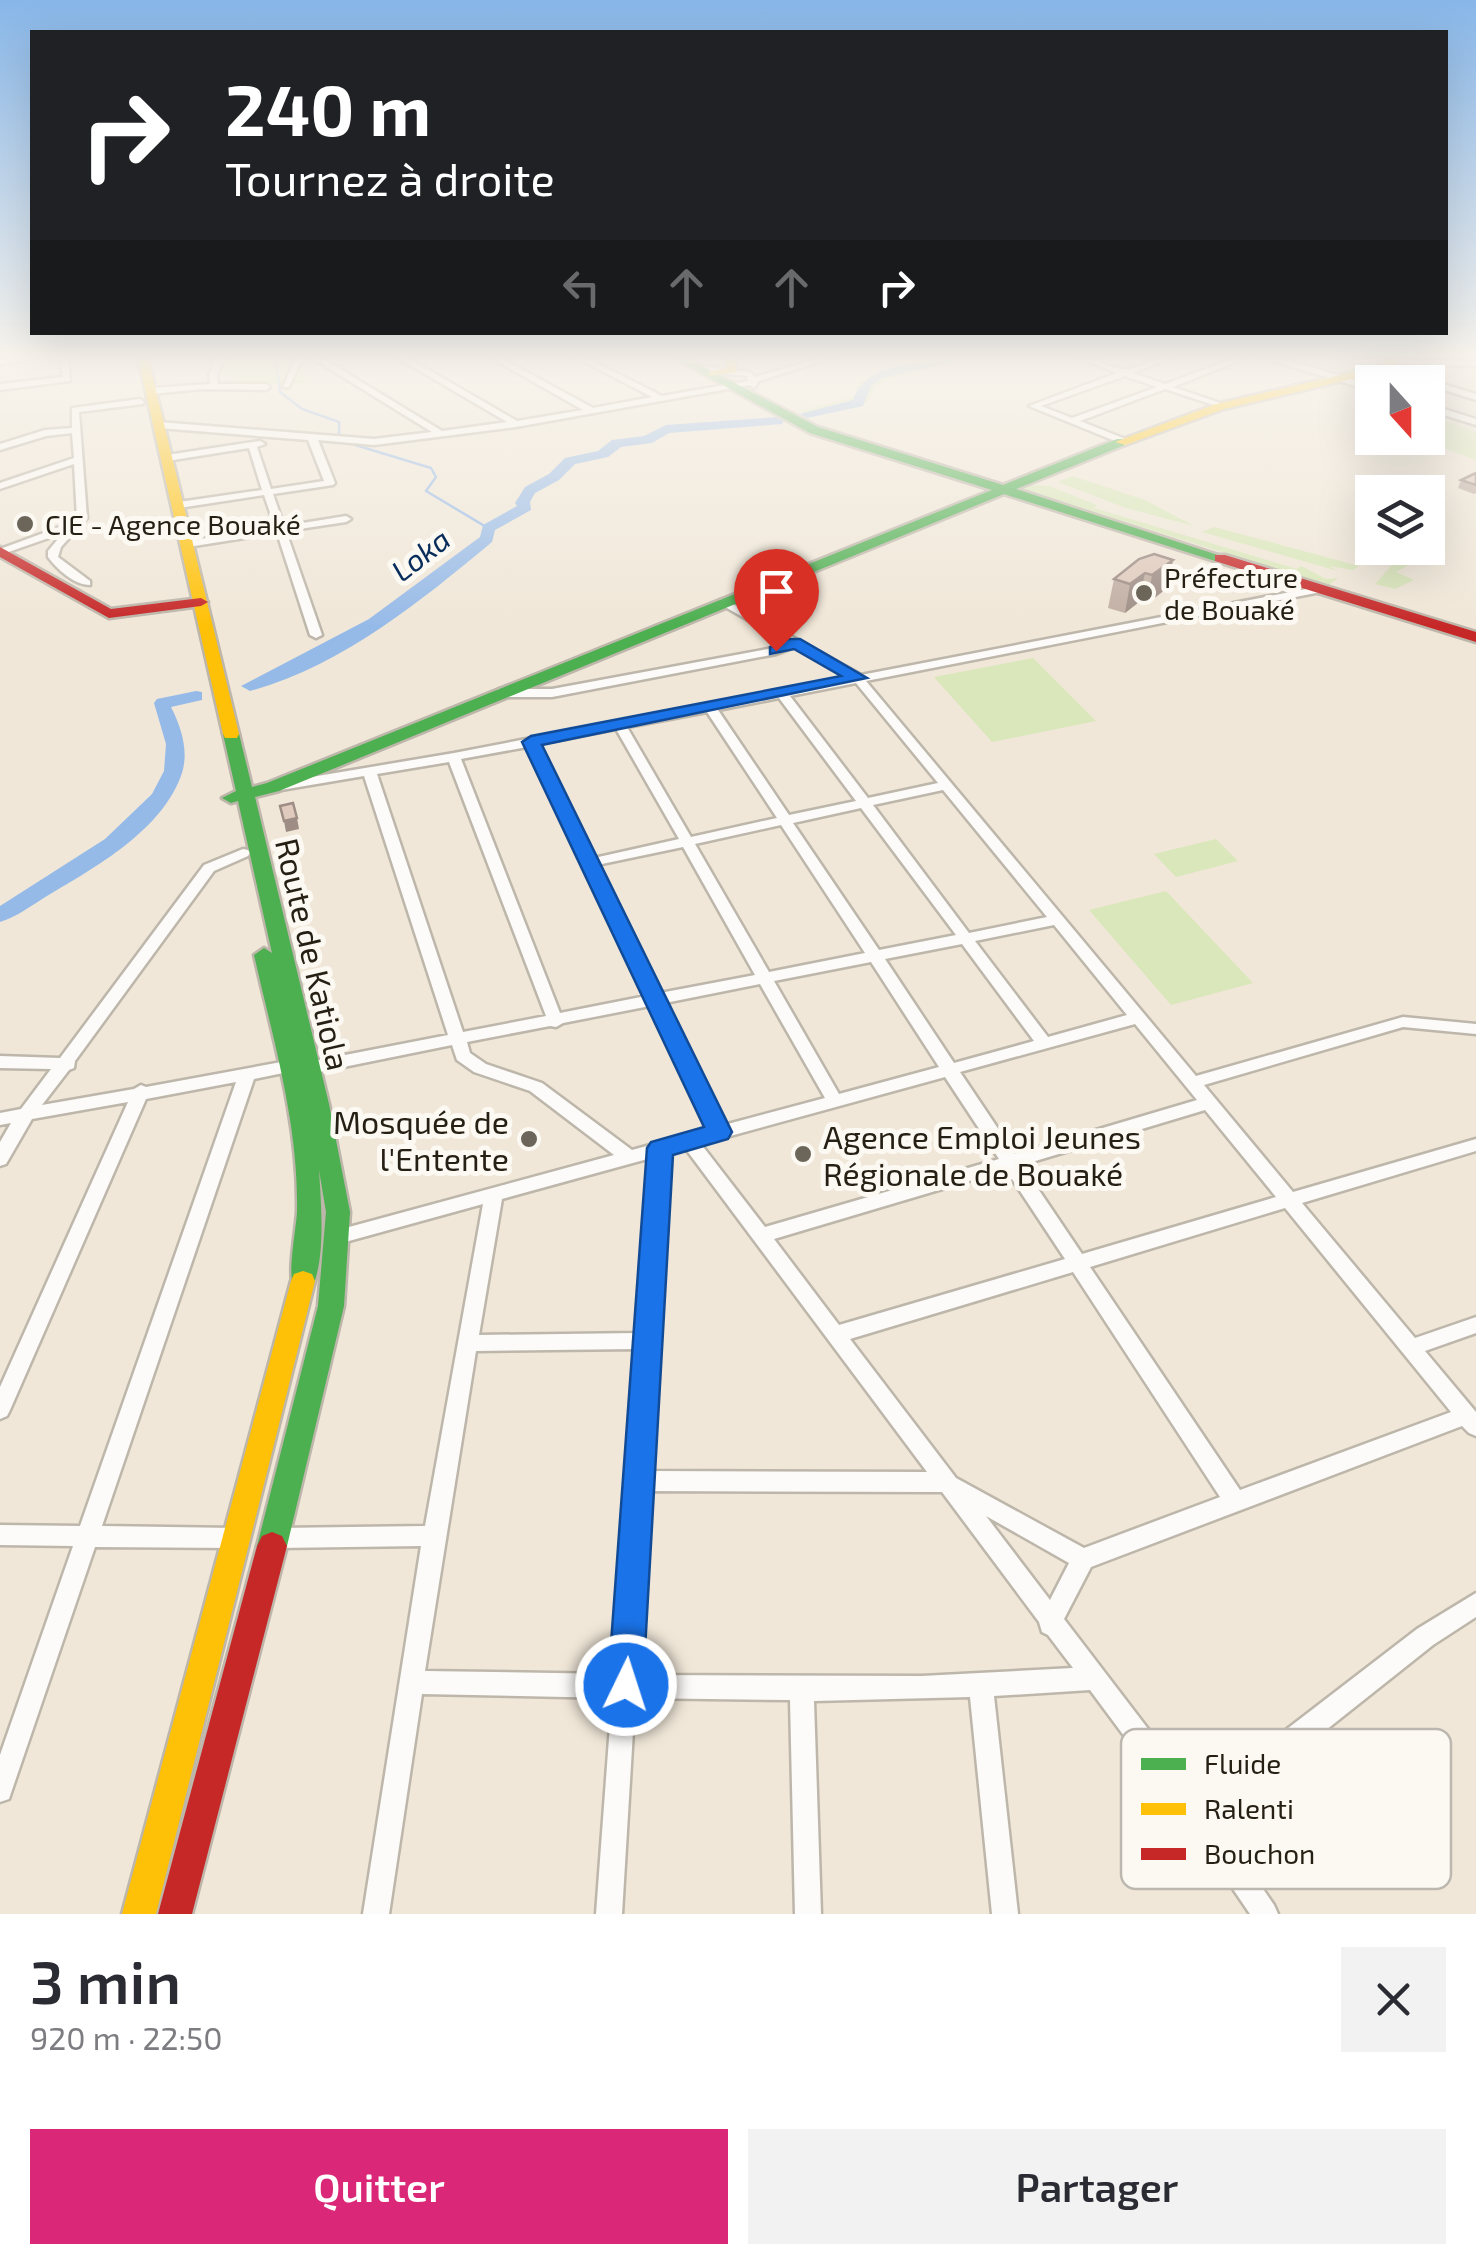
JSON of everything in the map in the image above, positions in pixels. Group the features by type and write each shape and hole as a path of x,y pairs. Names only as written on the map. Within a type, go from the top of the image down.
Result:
{"main road":[{"name":"Route de Katiola","path":"158,447 239,796 309,1068 332,1171 338,1237 332,1306 175,1914"},
{"name":"Route de Katiola","path":"164,447 188,544 195,603"},
{"path":"865,447 1476,637"},
{"path":"239,796 272,787 495,692 1111,447"},
{"path":"0,551 109,614 195,603"},
{"name":"Route de Katiola","path":"139,1914 298,1310 311,1219 307,1165 243,853 239,796"}],"street":[{"path":"78,447 82,518 55,542 53,555 57,566 86,583"},
{"path":"167,458 237,447"},
{"path":"253,447 316,634"},
{"path":"179,505 330,482 316,447"},
{"path":"0,486 78,460"},
{"path":"188,544 346,519"},
{"path":"0,551 77,524"},
{"path":"272,787 370,773 1322,589"},
{"path":"724,602 858,678 1471,1421 1235,1501 1083,1559 1050,1624"},
{"path":"495,692 528,695 574,689 776,651 794,642"},
{"path":"782,693 1044,1044"},
{"path":"710,707 1235,1501"},
{"path":"620,725 835,1101"},
{"path":"531,742 719,1132"},
{"path":"454,757 556,1022"},
{"path":"370,773 455,1042 469,1064 536,1087 629,1157"},
{"path":"590,863 946,786"},
{"path":"0,1158 210,868 243,853"},
{"path":"309,1068 1057,920"},
{"path":"338,1237 1138,1018"},
{"path":"1192,1083 1403,1022 1476,1029"},
{"path":"0,1062 68,1064"},
{"path":"0,1118 287,1067"},
{"path":"0,1790 247,1074"},
{"path":"0,1410 142,1091"},
{"path":"760,1236 1209,1104"},
{"path":"689,1140 1131,1729"},
{"path":"834,1334 1476,1145"},
{"path":"608,1914 660,1148"},
{"path":"376,1914 434,1536 494,1195"},
{"path":"1411,1348 1476,1325"},
{"path":"470,1343 648,1341"},
{"path":"638,1480 944,1482 1083,1559"},
{"path":"0,1535 239,1538"},
{"path":"274,1538 434,1536"},
{"path":"1307,1729 1425,1637 1476,1604"},
{"path":"412,1682 802,1690 981,1688 1091,1678"},
{"path":"981,1688 1005,1914"},
{"path":"802,1690 808,1914"},
{"path":"1249,1889 1266,1914"}],"green space":[{"path":"1445,447 1476,447 1476,460 1445,448"},
{"path":"1072,476 1145,500 1194,526 1126,508 1058,482"},
{"path":"1030,485 1049,486 1097,505 1094,508 1297,569 1301,566 1326,579 1338,578 1329,585 1021,490"},
{"path":"1214,527 1359,566 1353,570 1329,566 1338,571 1202,532"},
{"path":"1392,565 1408,565 1396,572 1414,580 1395,589 1375,584"},
{"path":"1033,658 1096,721 992,742 934,677"},
{"path":"1216,839 1238,861 1176,877 1154,854"},
{"path":"1166,891 1253,983 1171,1005 1089,910"}],"building":[{"path":"1476,473 1476,485 1461,480"},
{"path":"1154,554 1173,560 1130,584 1114,579 1139,559"},
{"path":"293,803 297,818 284,821 280,806"}],"waterway":[{"path":"363,447 431,468 436,477 426,491 488,528"},
{"name":"Loka","path":"250,686 314,658 374,623 487,539 488,528 526,507 522,503 530,490 554,477 570,461 603,454 612,447"},
{"name":"Loka","path":"0,915 82,865 139,821 160,796 173,771 175,744 163,703 196,696"}],"traffic: fast":[{"path":"869,447 1220,558"},
{"path":"231,798 273,787 1108,447"},
{"path":"231,734 318,1104 338,1212 331,1306 272,1546"},
{"path":"264,955 293,1076 306,1157 309,1198 303,1281"}],"traffic: slow":[{"path":"164,447 231,734"},
{"path":"139,1914 303,1281"}],"traffic: jam":[{"path":"0,551 109,614 201,602"},
{"path":"1220,558 1476,637"},
{"path":"175,1914 272,1546"}],"place":[{"name":"CIE - Agence Bouaké","path":"25,524"},
{"name":"Préfecture de Bouaké","path":"1144,593"},
{"name":"Mosquée de l'Entente","path":"529,1139"},
{"name":"Agence Emploi Jeunes Régionale de Bouaké","path":"803,1154"}],"route":[{"path":"626,1685 660,1148 719,1132 531,742 858,678 794,642 776,651"}]}
